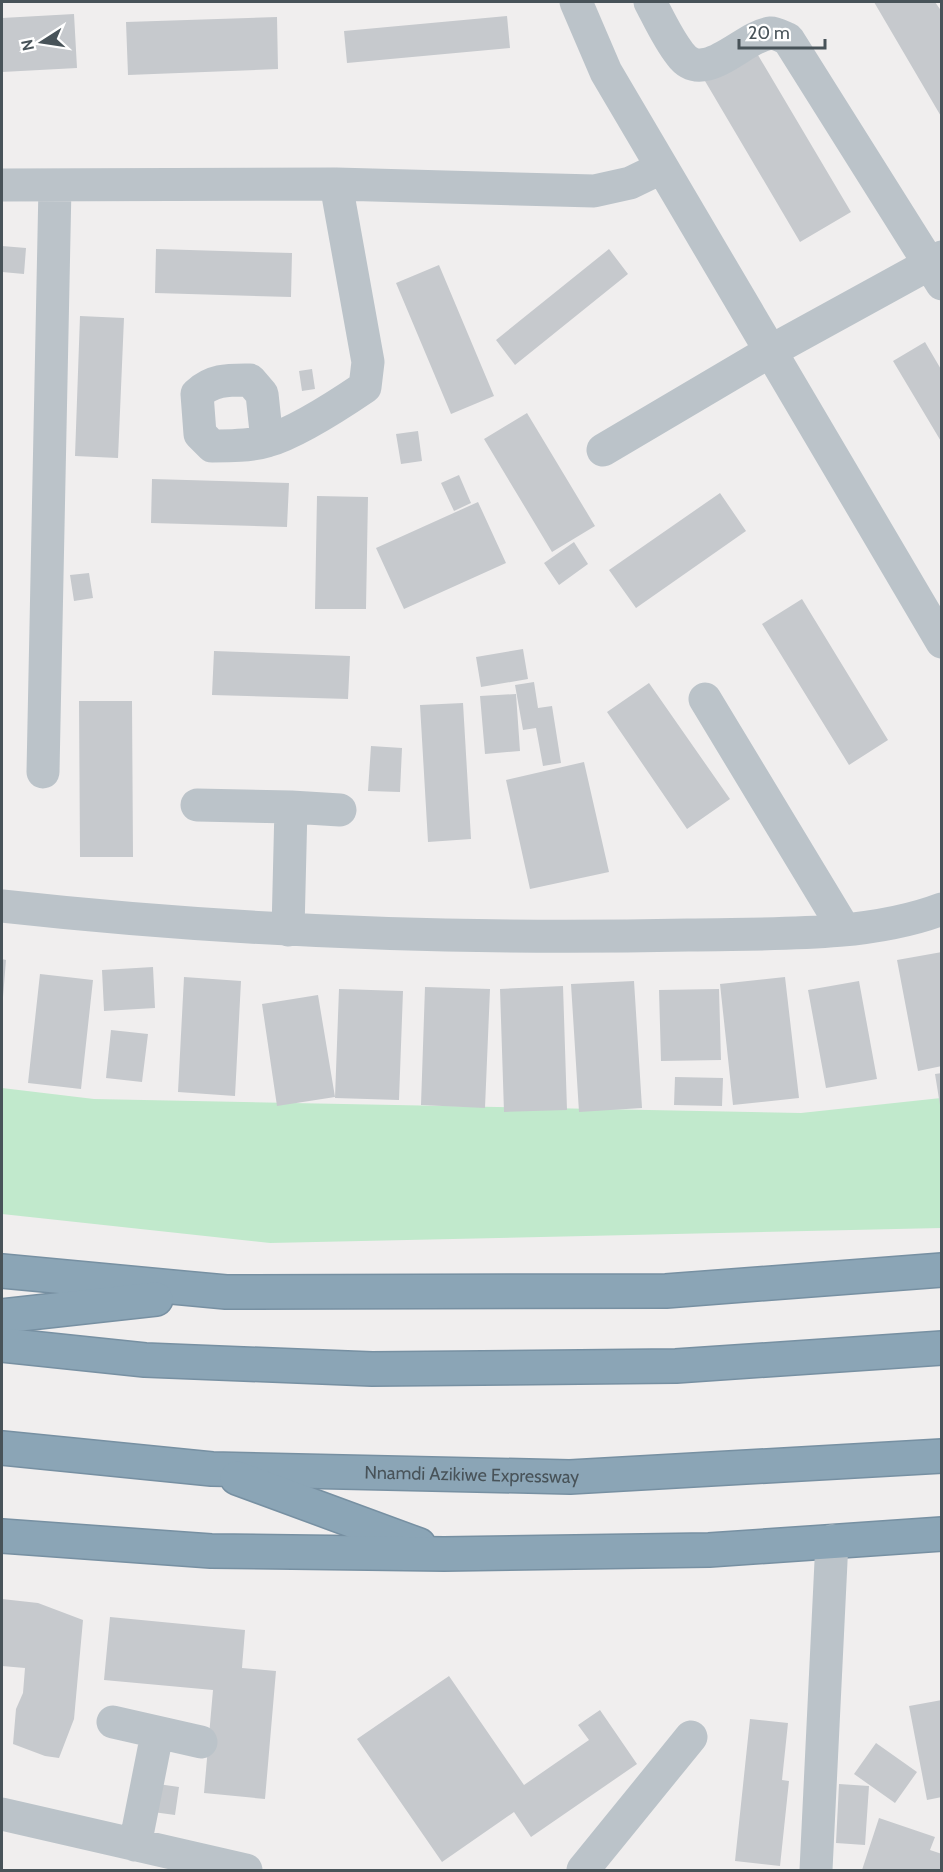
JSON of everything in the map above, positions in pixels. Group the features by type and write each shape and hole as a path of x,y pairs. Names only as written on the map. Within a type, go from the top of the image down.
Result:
{"highway":[{"path":"2,1271 226,1292 666,1291 942,1270"},
{"path":"2,1316 226,1292"},
{"path":"2,1345 145,1360 372,1369 676,1366 942,1348"},
{"name":"Nnamdi Azikiwe Expressway","path":"2,1448 212,1469 570,1477 942,1456"},
{"path":"212,1469 444,1554"},
{"path":"2,1536 211,1551 444,1554 709,1550 942,1534"}],"street":[{"path":"576,2 606,72 942,642"},
{"path":"603,450 769,352 938,268 788,39 772,33 755,38 709,65 694,66 681,56 650,2"},
{"path":"2,185 336,184 594,191 630,183 661,168"},
{"path":"267,441 341,404 365,387 368,362 336,184"},
{"path":"44,772 55,186"},
{"path":"705,699 844,929"},
{"path":"197,805 340,810"},
{"path":"288,930 291,807"},
{"path":"2,906 288,930 551,938 844,929 923,916 942,909"},
{"path":"816,1870 832,1541"},
{"path":"113,1722 201,1742"},
{"path":"145,1855 158,1734"},
{"path":"583,1870 691,1737"},
{"path":"2,1814 145,1855 246,1870"}],"green space":[{"path":"2,1088 94,1099 801,1113 941,1098 941,1228 270,1243 2,1214"}],"building":[{"path":"874,2 935,2 942,12 942,118"},
{"path":"74,14 77,68 2,72 2,18"},
{"path":"507,16 510,48 347,63 344,31"},
{"path":"277,17 278,69 128,75 126,22"},
{"path":"755,50 851,212 800,242 705,81"},
{"path":"2,246 26,248 24,274 2,272"},
{"path":"156,249 292,253 291,297 155,293"},
{"path":"609,249 628,274 515,365 496,340"},
{"path":"439,265 494,396 451,414 396,283"},
{"path":"80,316 124,318 118,458 75,456"},
{"path":"925,342 942,371 942,443 893,361"},
{"path":"312,369 315,389 302,391 299,371"},
{"path":"527,413 595,526 552,552 484,439"},
{"path":"418,431 422,461 401,464 396,434"},
{"path":"459,475 471,503 454,511 441,483"},
{"path":"152,479 289,483 287,527 151,523"},
{"path":"720,493 746,531 636,608 609,570"},
{"path":"317,496 368,497 366,609 315,609"},
{"path":"478,502 506,563 404,609 376,548"},
{"path":"574,542 588,564 559,585 544,563"},
{"path":"89,573 93,598 74,601 70,575"},
{"path":"802,599 888,740 849,765 762,624"},
{"path":"523,649 528,679 481,687 476,657"},
{"path":"214,651 350,656 348,699 212,695"},
{"path":"534,682 538,708 552,706 561,763 543,766 536,728 523,730 515,685"},
{"path":"649,683 730,799 687,829 607,712"},
{"path":"516,694 520,751 485,754 480,696"},
{"path":"79,701 132,701 133,857 80,857"},
{"path":"463,703 471,839 428,842 420,705"},
{"path":"371,746 402,748 400,792 368,791"},
{"path":"584,762 609,872 530,889 506,780"},
{"path":"942,952 942,1066 918,1071 897,960"},
{"path":"2,959 6,960 3,997 2,997"},
{"path":"153,967 155,1008 104,1011 102,970"},
{"path":"40,974 93,980 81,1089 28,1083"},
{"path":"184,977 241,981 235,1096 178,1092"},
{"path":"785,977 799,1098 733,1105 720,984"},
{"path":"634,981 642,1108 579,1112 571,984"},
{"path":"859,981 877,1079 826,1088 808,990"},
{"path":"563,986 567,1110 504,1112 500,989"},
{"path":"425,987 490,989 485,1108 421,1105"},
{"path":"339,989 403,991 399,1100 335,1098"},
{"path":"719,989 721,1060 661,1061 659,990"},
{"path":"318,995 335,1097 277,1106 262,1004"},
{"path":"111,1030 148,1034 142,1082 106,1078"},
{"path":"942,1073 942,1105 940,1105 935,1074"},
{"path":"675,1077 723,1078 722,1106 674,1105"},
{"path":"2,1599 38,1603 83,1620 74,1719 59,1758 45,1756 13,1744 16,1709 23,1693 25,1668 2,1666"},
{"path":"110,1617 245,1630 242,1668 276,1671 265,1799 204,1793 213,1690 104,1680"},
{"path":"449,1676 524,1785 589,1740 578,1725 600,1710 637,1764 531,1837 514,1812 442,1862 357,1739"},
{"path":"942,1700 942,1797 927,1800 909,1706"},
{"path":"750,1719 788,1723 782,1780 789,1781 780,1866 735,1861"},
{"path":"876,1743 917,1772 895,1803 854,1774"},
{"path":"158,1784 179,1787 175,1815 153,1812"},
{"path":"839,1784 869,1786 865,1845 836,1843"},
{"path":"879,1818 935,1837 930,1850 942,1854 942,1870 862,1870"}]}
